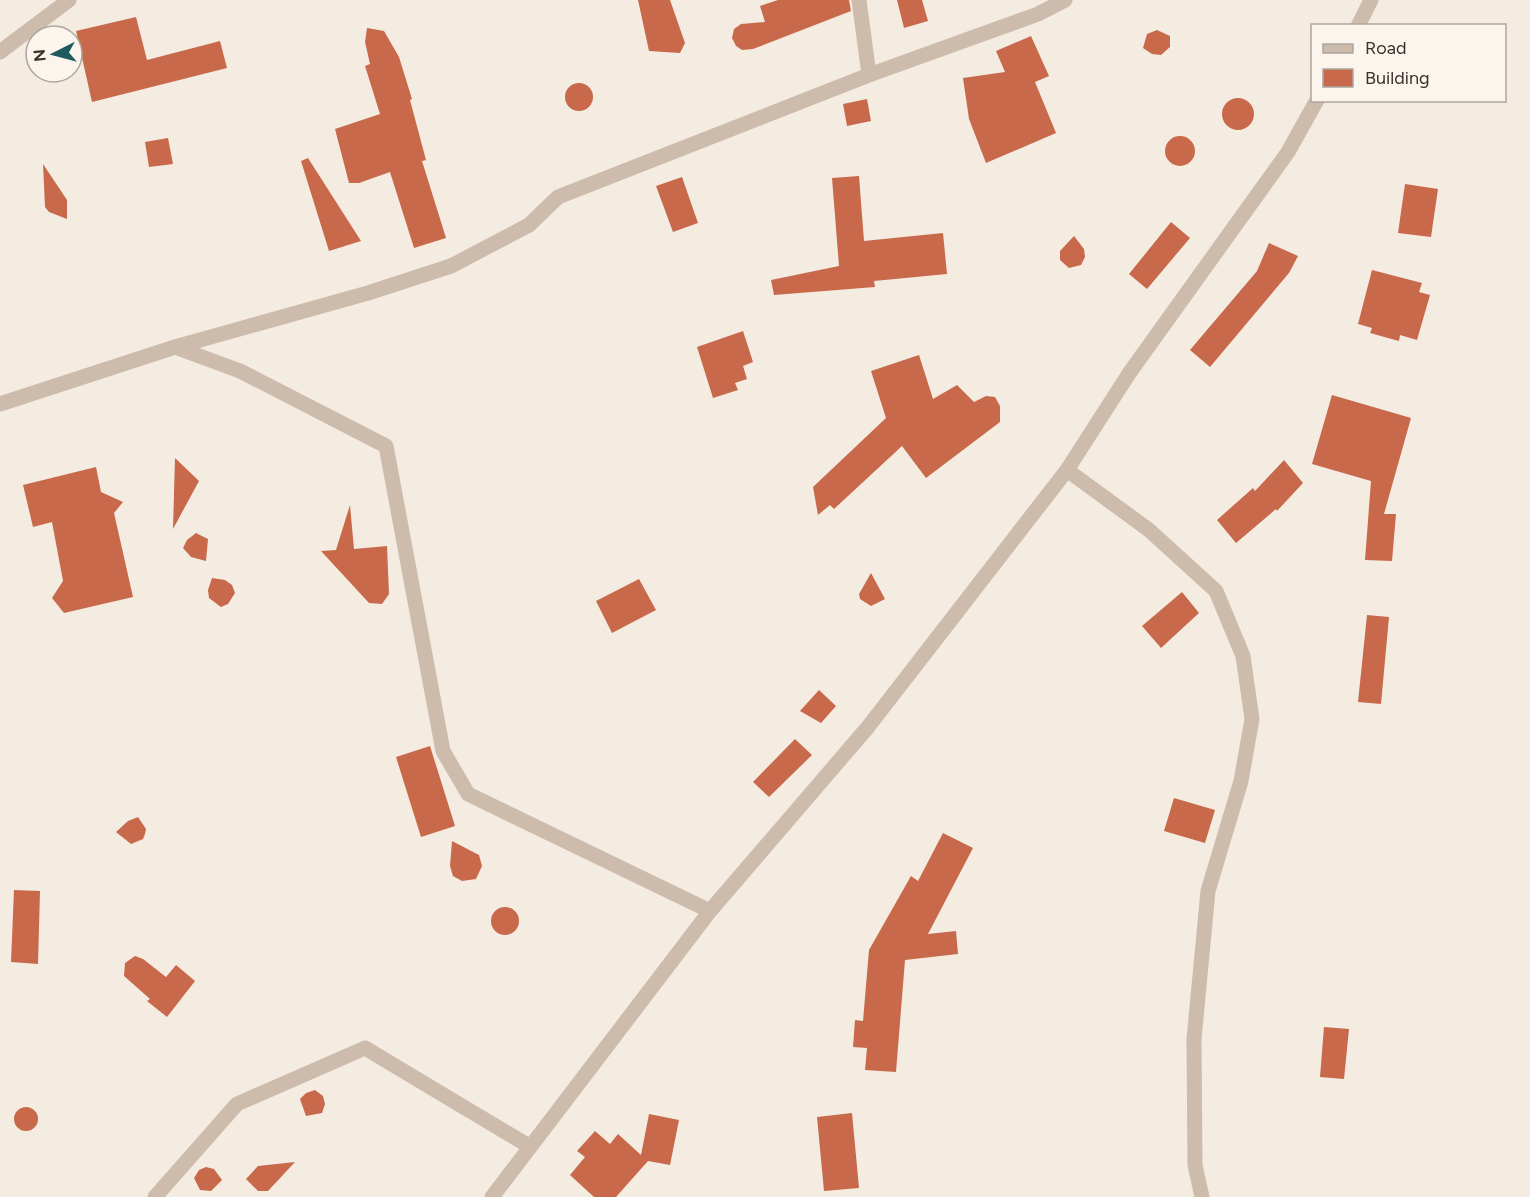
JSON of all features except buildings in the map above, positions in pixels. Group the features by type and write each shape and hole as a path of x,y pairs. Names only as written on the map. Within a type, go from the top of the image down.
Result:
{"street":[{"path":"0,52 69,0"},
{"path":"859,0 869,75"},
{"path":"0,404 175,347 368,293 451,266 528,225 558,197 869,75 1038,14 1065,0"},
{"path":"1359,24 1371,0"},
{"path":"492,1197 710,911 868,727 1067,470 1130,372 1288,152 1316,102"},
{"path":"175,347 240,371 386,446 443,751 468,794 710,911"},
{"path":"1067,470 1149,530 1216,591 1243,656 1252,719 1242,781 1208,891 1194,1039 1195,1165 1202,1197"},
{"path":"156,1197 237,1104 365,1048 529,1146"}]}
